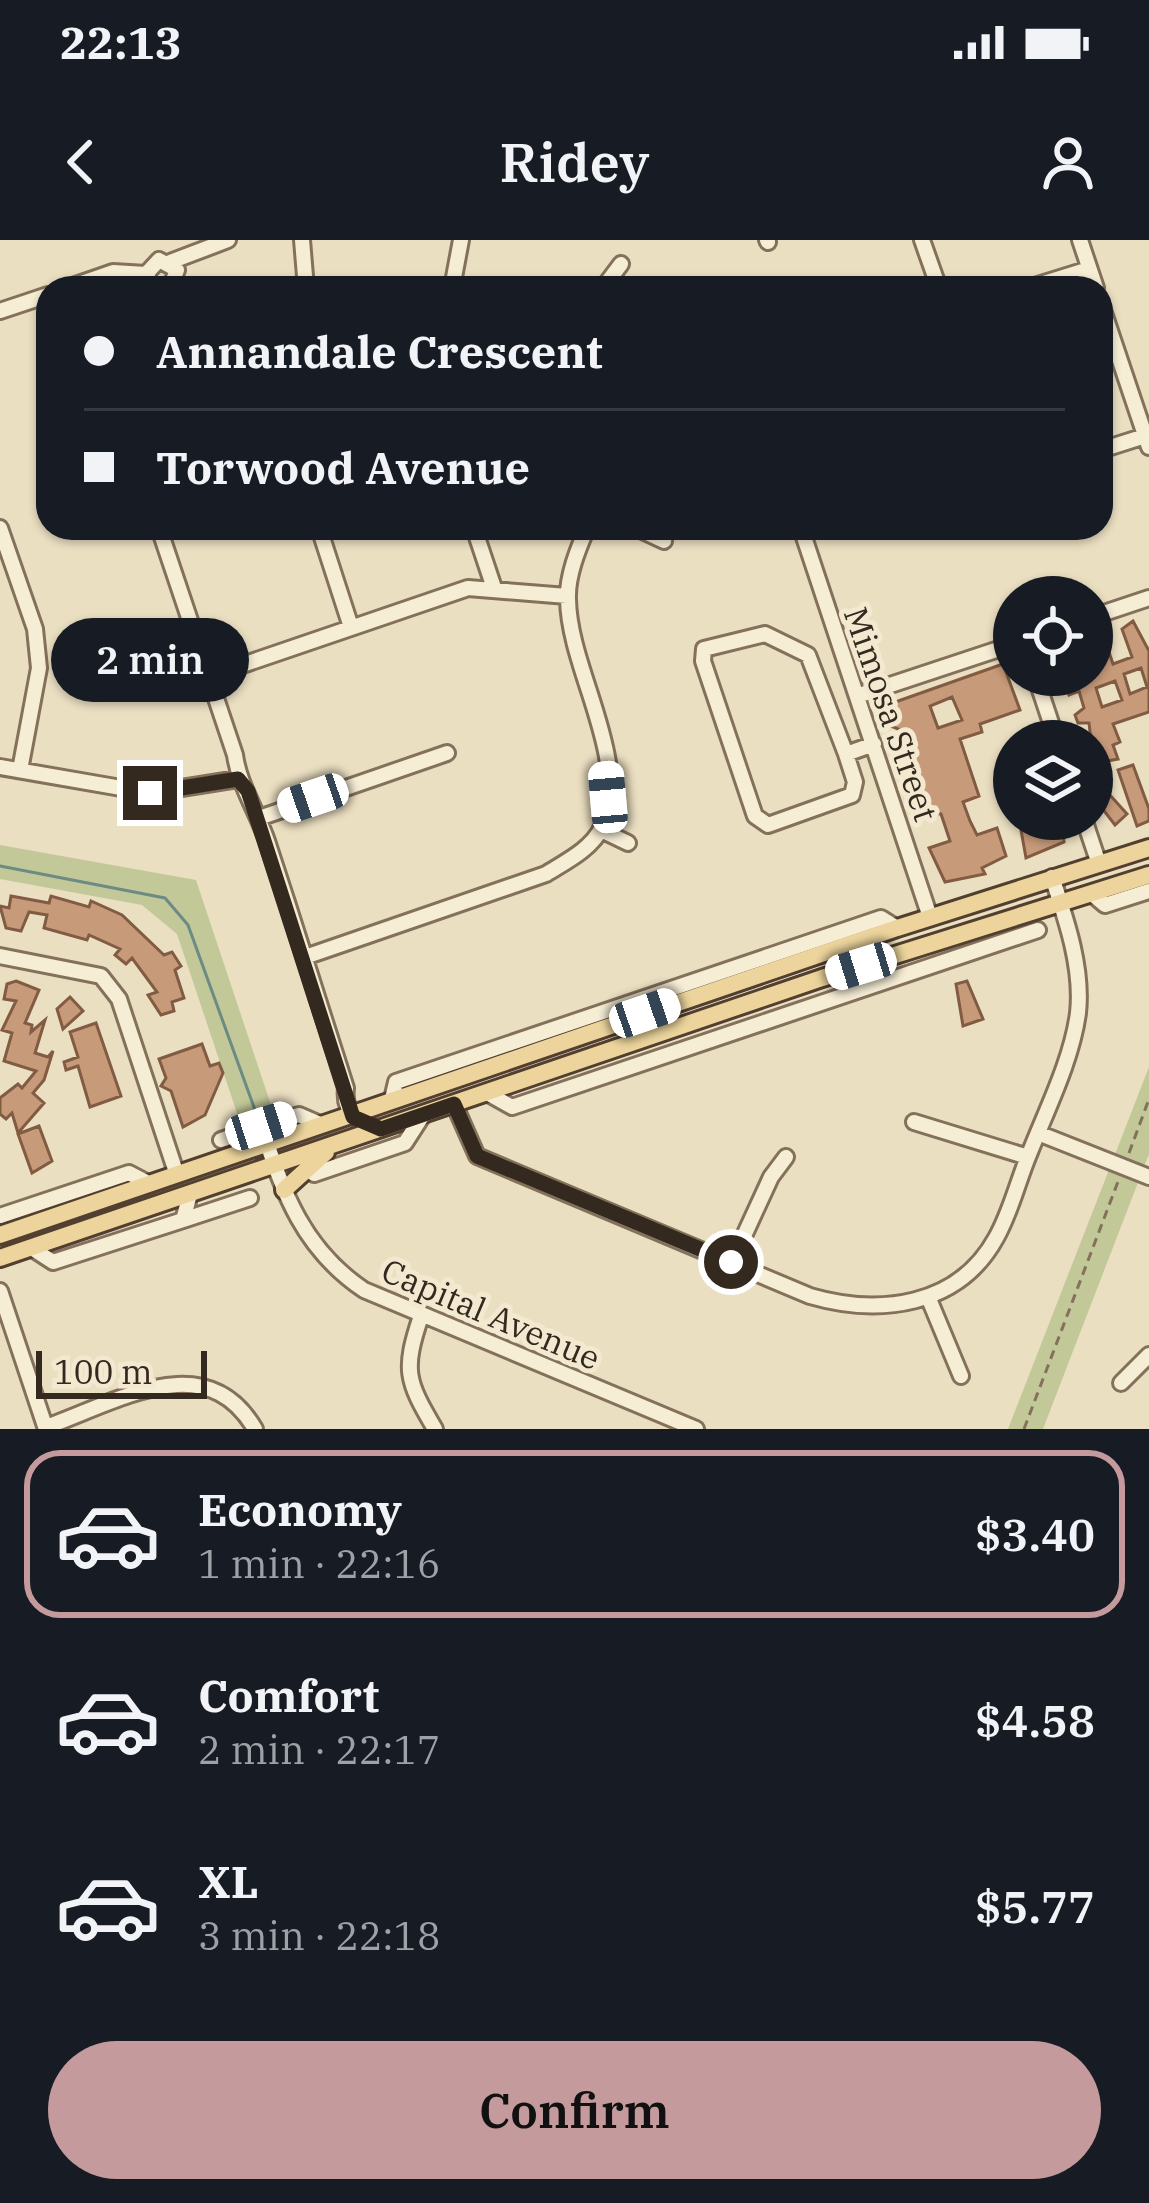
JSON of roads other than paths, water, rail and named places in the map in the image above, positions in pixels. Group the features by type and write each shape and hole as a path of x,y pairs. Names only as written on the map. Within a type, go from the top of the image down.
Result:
{"main road":[{"path":"0,1234 897,928 1149,848"},
{"path":"0,1258 454,1104 1018,926 1061,904 1149,875"},
{"path":"1007,892 1018,926"},
{"path":"284,1190 332,1147"}],"street":[{"path":"151,276 154,262 170,262 228,240"},
{"path":"302,240 305,276"},
{"path":"454,276 461,240"},
{"path":"922,240 935,276"},
{"path":"1080,240 1092,276"},
{"path":"170,262 178,276"},
{"path":"612,276 621,264"},
{"path":"1067,276 1089,269"},
{"path":"0,311 36,299"},
{"path":"1113,340 1147,442 1113,448"},
{"path":"0,528 35,629 40,668 20,770"},
{"path":"163,540 238,779 260,818 346,1088 350,1114 381,1129"},
{"path":"323,540 351,627"},
{"path":"478,540 494,588"},
{"path":"305,957 546,874 577,855 601,830 608,797 604,751 576,660 567,596 583,540"},
{"name":"Mimosa Street","path":"805,540 930,917"},
{"path":"209,676 468,588 567,596"},
{"path":"1113,610 1149,598"},
{"path":"765,634 808,656 846,754 855,782 852,795 768,826 755,816 703,661 704,649 765,634"},
{"path":"857,696 993,651"},
{"path":"846,754 874,744"},
{"path":"260,818 448,753"},
{"path":"0,766 150,793 238,779"},
{"path":"601,830 628,843"},
{"path":"1091,840 1099,864"},
{"path":"454,1104 477,1156 731,1262 834,1304 884,1307 929,1299 964,1276 996,1239 1038,1133 1078,1011 1061,904 1052,877"},
{"path":"1092,894 1105,905 1149,891"},
{"path":"1018,926 1037,930"},
{"path":"0,956 101,976 118,999 177,1175"},
{"path":"346,1088 374,1106"},
{"path":"220,1140 299,1114 322,1125"},
{"path":"314,1174 405,1143 423,1115"},
{"path":"914,1122 1028,1157"},
{"name":"Capital Avenue","path":"261,1126 296,1220 336,1271 421,1316 689,1428"},
{"path":"1038,1133 1149,1177"},
{"path":"332,1147 340,1165"},
{"path":"731,1262 771,1177 787,1157"},
{"path":"0,1216 129,1173 150,1184"},
{"path":"183,1220 190,1194"},
{"path":"30,1247 53,1262 250,1198"},
{"path":"0,1291 46,1428 167,1385 197,1382 221,1390 242,1406 255,1429"},
{"path":"929,1299 961,1376"},
{"path":"421,1316 406,1359 408,1378 435,1429"},
{"path":"1121,1383 1149,1355"}],"waterway":[{"path":"0,866 165,898 188,925 255,1110"}]}
